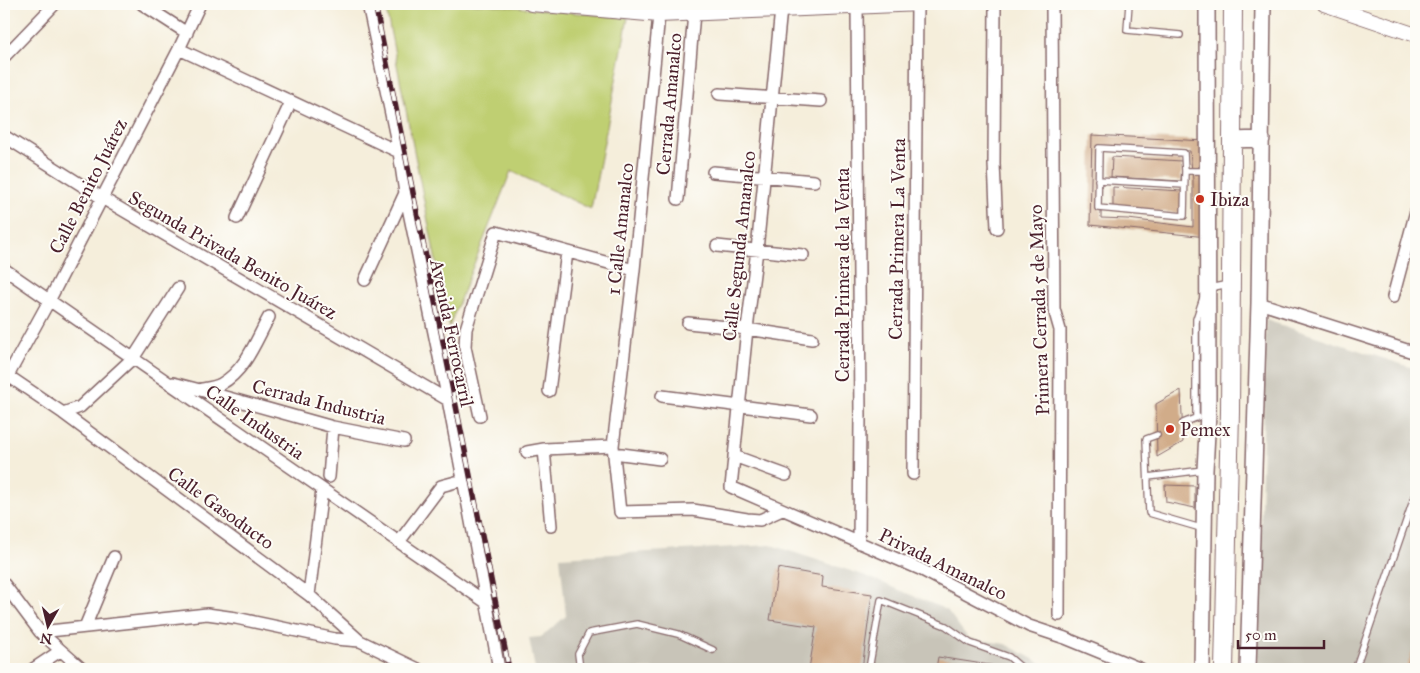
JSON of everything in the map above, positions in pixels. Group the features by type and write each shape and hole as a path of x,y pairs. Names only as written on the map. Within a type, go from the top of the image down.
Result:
{"main road":[{"path":"1207,4 1209,288 1224,669"},
{"path":"1202,669 1205,470 1231,283 1233,4"},
{"path":"1248,669 1259,303 1263,4"},
{"path":"1207,155 1262,139"}],"street":[{"path":"4,57 55,4"},
{"path":"142,4 187,33"},
{"name":"Calle Benito Juárez","path":"5,377 49,301 179,49 200,4"},
{"name":"Avenida Ferrocarril","path":"368,4 448,400 499,669"},
{"path":"531,4 661,9 694,13 736,8 781,9 921,4"},
{"name":"Cerrada Primera La Venta","path":"913,474 917,4"},
{"path":"995,4 994,175 997,228"},
{"name":"Primera Cerrada 5 de Mayo","path":"1052,4 1054,309 1060,330 1059,616"},
{"path":"1324,4 1416,35"},
{"name":"Cerrada Primera de la Venta","path":"857,6 860,407 859,543"},
{"name":"1 Calle Amanalco","path":"661,9 614,450 620,512 693,510 760,520 782,510"},
{"name":"Calle Segunda Amanalco","path":"731,486 781,9"},
{"name":"Cerrada Amanalco","path":"678,199 694,13"},
{"path":"179,49 399,152"},
{"path":"719,94 821,101"},
{"path":"237,218 292,102"},
{"name":"Segunda Privada Benito Juárez","path":"4,136 102,198 448,400"},
{"path":"713,172 814,181"},
{"path":"365,280 405,193"},
{"path":"1393,297 1416,211"},
{"path":"480,416 466,347 466,329 496,232 634,270"},
{"path":"717,246 804,255"},
{"path":"549,391 567,252"},
{"name":"Calle Industria","path":"4,269 134,357 322,490 487,603"},
{"path":"62,413 80,407 134,357 178,288"},
{"path":"1259,303 1416,353"},
{"path":"200,390 220,385 232,376 246,360 269,317"},
{"path":"688,323 747,329 812,339"},
{"name":"Calle Gasoducto","path":"5,377 62,413 309,595 360,641 418,669"},
{"name":"Cerrada Industria","path":"168,382 333,427 404,441"},
{"path":"662,396 811,416"},
{"path":"329,477 333,427"},
{"path":"544,449 551,526"},
{"path":"527,452 544,449 614,450 660,459"},
{"path":"734,456 786,475"},
{"path":"398,542 441,486 463,480"},
{"name":"Privada Amanalco","path":"731,486 920,569 1029,626 1065,638 1141,669"},
{"path":"309,595 322,490"},
{"path":"85,627 114,557"},
{"path":"4,584 40,632 82,669"},
{"path":"40,632 207,614 236,618 335,639 360,641"},
{"path":"33,669 60,651"}],"lane":[{"path":"1129,4 1127,30 1180,35"},
{"path":"1099,148 1184,153 1184,216 1098,208 1098,180 1099,148"},
{"path":"1185,171 1208,171"},
{"path":"1098,180 1184,185"},
{"path":"1209,288 1231,283"},
{"path":"1183,423 1214,414"},
{"path":"1157,435 1146,439 1149,512 1205,529"},
{"path":"1148,477 1205,470"},
{"path":"1356,667 1416,492"},
{"path":"869,669 881,600 946,626 970,643 1009,657 1022,669"},
{"path":"580,669 578,654 590,633 638,624 678,634 713,650"}],"shaded area":[{"path":"1266,320 1416,369 1416,669 1257,669"},
{"path":"771,545 866,576 947,610 968,638 1005,644 1052,669 535,669 529,638 541,637 566,616 560,557"}],"green space":[{"path":"385,4 484,4 628,18 591,209 511,171 449,327"}],"building":[{"name":"Ibiza","path":"1092,135 1204,141 1207,237 1090,225","holes":["1102,146 1190,151 1193,180 1193,227 1128,219 1101,218"]},
{"name":"Ibiza","path":"1112,157 1182,161 1181,181 1111,177"},
{"name":"Ibiza","path":"1113,187 1182,191 1182,213 1113,209"},
{"name":"Pemex","path":"1181,390 1183,442 1157,457 1156,404"},
{"name":"Pemex","path":"1165,485 1195,486 1195,508 1166,502"},
{"path":"778,568 823,576 822,587 872,594 862,669 809,669 816,627 770,620"},
{"path":"1416,640 1416,669 1406,669"},
{"path":"938,657 1009,668 1009,669 936,669"}],"railway":[{"path":"375,4 509,669"}],"place":[{"name":"Ibiza","path":"1200,199"},
{"name":"Pemex","path":"1170,429"}]}
